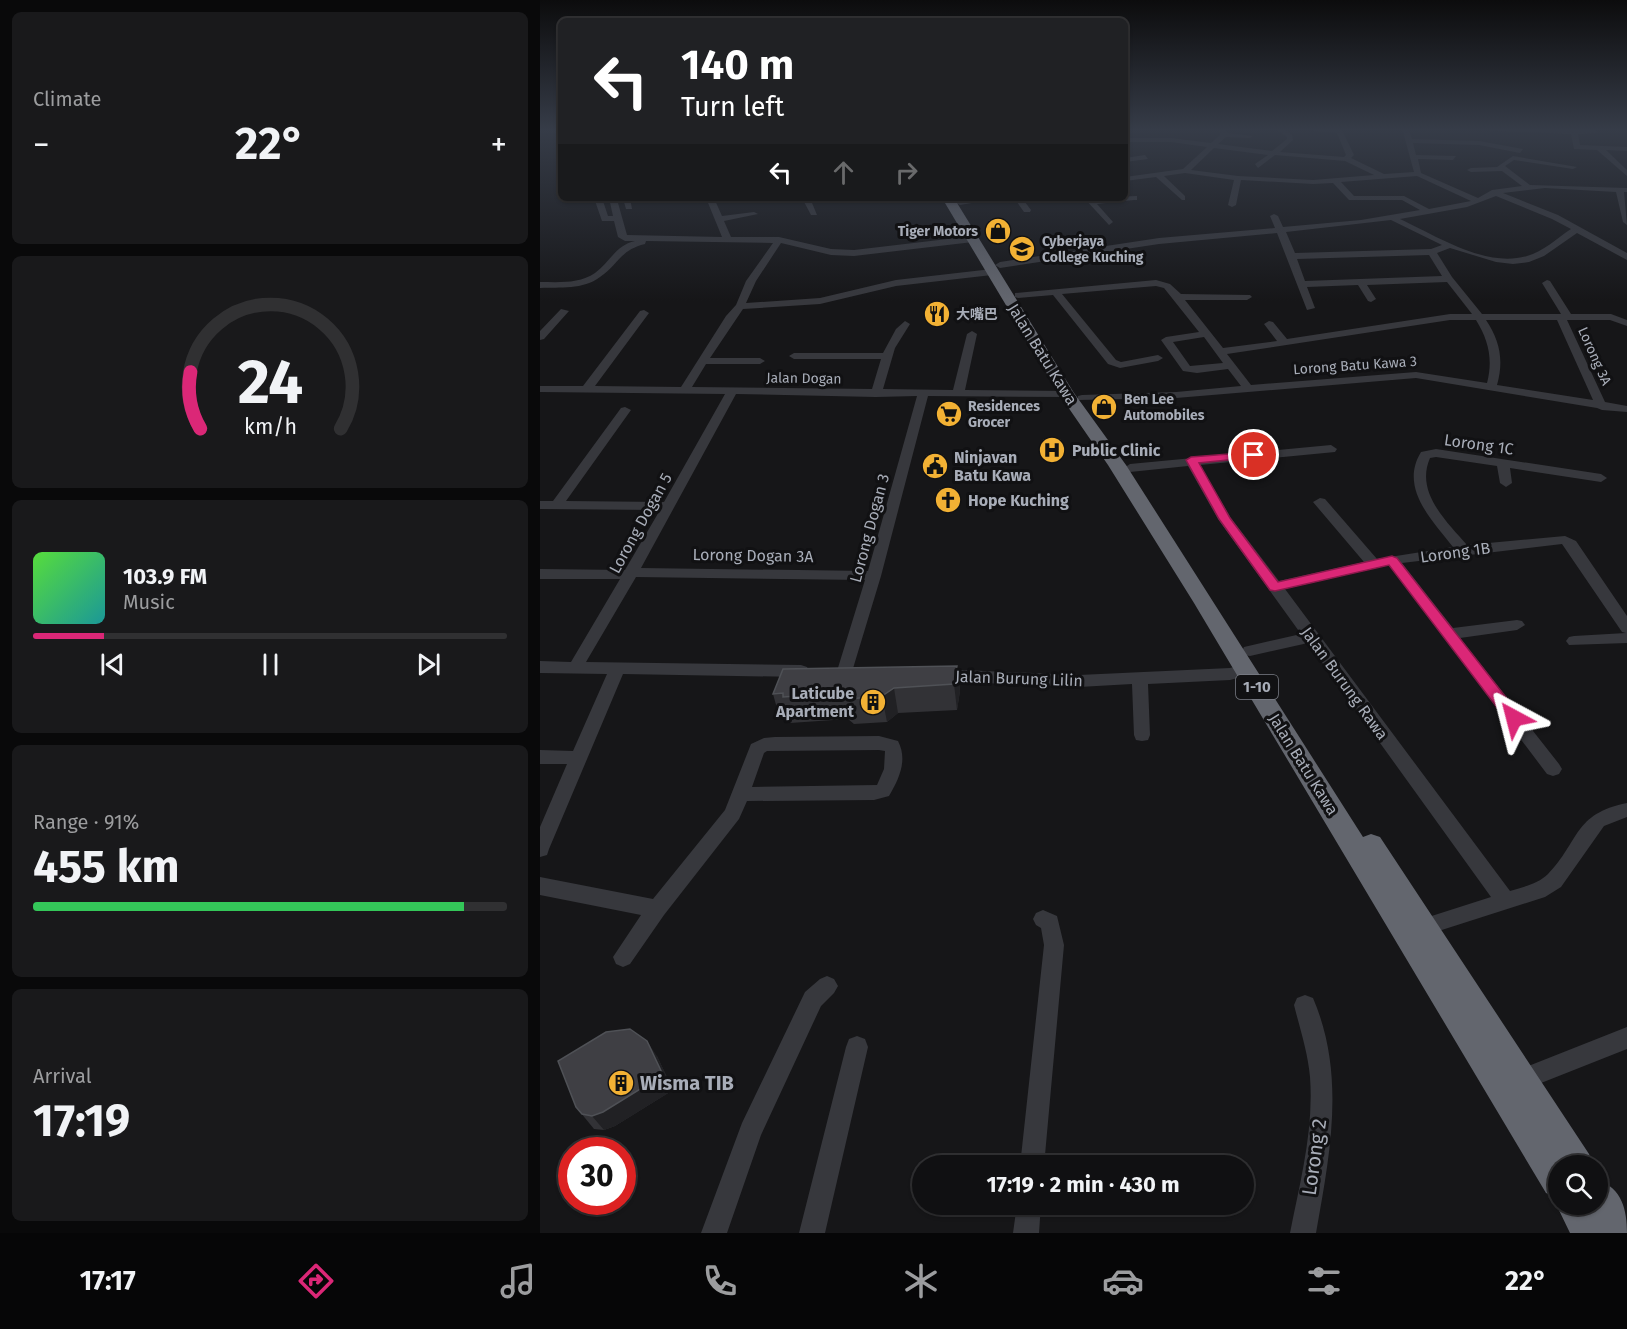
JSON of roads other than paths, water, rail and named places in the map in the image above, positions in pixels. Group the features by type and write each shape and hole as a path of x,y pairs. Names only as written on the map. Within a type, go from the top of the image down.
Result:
{"highway":[{"name":"Jalan Batu Kawa","path":"955,201 973,239 1018,295 1074,396 1130,468 1248,661 1548,1164"},
{"name":"Jalan Batu Kawa","path":"956,201 1117,465 1423,927 1570,1155"},
{"path":"1608,1213 1621,1233"},
{"path":"1579,1215 1590,1233"}],"street":[{"path":"1170,186 1182,198"},
{"path":"1232,205 1236,186"},
{"path":"1340,186 1352,198 1404,198 1429,212"},
{"path":"1444,186 1476,200"},
{"path":"1484,186 1526,207 1556,217 1627,257"},
{"path":"740,306 820,301 896,283 1159,241 1281,232 1392,218 1467,205 1496,191 1528,187 1572,186 1624,190 1627,222"},
{"path":"1128,200 1134,198"},
{"path":"599,201 605,219 617,219"},
{"path":"613,201 621,235 625,238 779,240 831,252 854,254 973,239"},
{"path":"627,201 629,207"},
{"path":"711,201 728,240"},
{"path":"808,201 814,213"},
{"path":"1020,201 1027,210"},
{"path":"1091,201 1109,222"},
{"path":"1107,201 1124,202"},
{"path":"719,219 754,214"},
{"path":"1274,216 1292,256 1310,308"},
{"path":"1392,218 1451,245 1494,259 1522,260 1535,256 1577,229"},
{"path":"540,285 573,284 590,280 630,243 676,239"},
{"path":"684,392 731,316 740,306 751,281 779,240"},
{"path":"1292,256 1432,252 1451,245"},
{"path":"1432,252 1448,279 1481,316 1497,361 1491,387"},
{"path":"1302,284 1448,279"},
{"path":"1361,282 1371,299"},
{"name":"Lorong 3A","path":"1547,282 1602,406"},
{"path":"1018,295 1156,283 1167,286 1248,388"},
{"path":"1054,291 1112,362 1120,364 1158,358"},
{"path":"1178,297 1247,297"},
{"path":"586,390 644,313"},
{"path":"540,318 561,315 540,337"},
{"path":"1219,352 1407,326 1450,317 1611,317 1627,323"},
{"path":"876,394 887,357 898,332 905,324"},
{"path":"1269,324 1284,342"},
{"path":"958,394 972,334"},
{"path":"1205,334 1166,340 1187,369 1197,370 1230,365"},
{"path":"794,356 887,357"},
{"path":"704,361 759,361"},
{"name":"Lorong Batu Kawa 3","path":"1074,396 1176,395 1416,375 1627,409"},
{"name":"Jalan Dogan","path":"542,392 586,390 1074,396"},
{"name":"Lorong Dogan 5","path":"574,668 630,574 732,392"},
{"name":"Lorong Dogan 3","path":"833,671 874,576 923,394"},
{"path":"557,505 625,410"},
{"path":"1130,468 1191,460 1331,448"},
{"name":"Lorong 1C","path":"1463,550 1421,492 1421,461 1425,455 1436,453 1601,477"},
{"name":"Jalan Burung Rawa","path":"1191,460 1225,519 1505,900"},
{"path":"1503,464 1506,483"},
{"path":"1320,502 1373,564"},
{"path":"540,505 668,506"},
{"name":"Lorong 1B","path":"1553,769 1392,560 1565,540 1571,544 1627,628"},
{"path":"1275,587 1392,560"},
{"name":"Lorong Dogan 3A","path":"540,574 874,576"},
{"path":"1449,634 1517,625"},
{"name":"Jalan Burung Lilin","path":"920,674 1079,681 1230,674 1248,661 1311,637"},
{"path":"1574,641 1627,638"},
{"path":"540,667 866,672"},
{"path":"540,849 617,669"},
{"path":"1140,679 1142,735"},
{"path":"623,957 657,909 733,814 757,750 764,745 879,743 892,746 895,754 891,779 883,791 874,793 741,794"},
{"path":"540,758 580,758"},
{"path":"1423,927 1538,891 1554,881 1597,821 1613,813 1627,810"},
{"path":"540,886 657,909"},
{"path":"1033,1155 1054,945 1050,922 1043,919"},
{"path":"714,1233 750,1131 813,999 827,986"},
{"name":"Lorong 2","path":"1303,1233 1320,1123 1321,1080 1314,1038 1305,1005"},
{"path":"1521,1080 1627,1038"},
{"path":"812,1233 857,1047"},
{"path":"1026,1233 1028,1215"}],"place":[{"name":"Tiger Motors","path":"998,231"},
{"name":"Cyberjaya College Kuching","path":"1022,249"},
{"name":"大嘴巴","path":"937,314"},
{"name":"Ben Lee Automobiles","path":"1104,407"},
{"name":"Residences Grocer","path":"949,414"},
{"name":"Public Clinic","path":"1052,450"},
{"name":"Ninjavan Batu Kawa","path":"935,466"},
{"name":"Hope Kuching","path":"948,500"},
{"name":"Laticube Apartment","path":"873,702"},
{"name":"Wisma TIB","path":"621,1083"}]}
